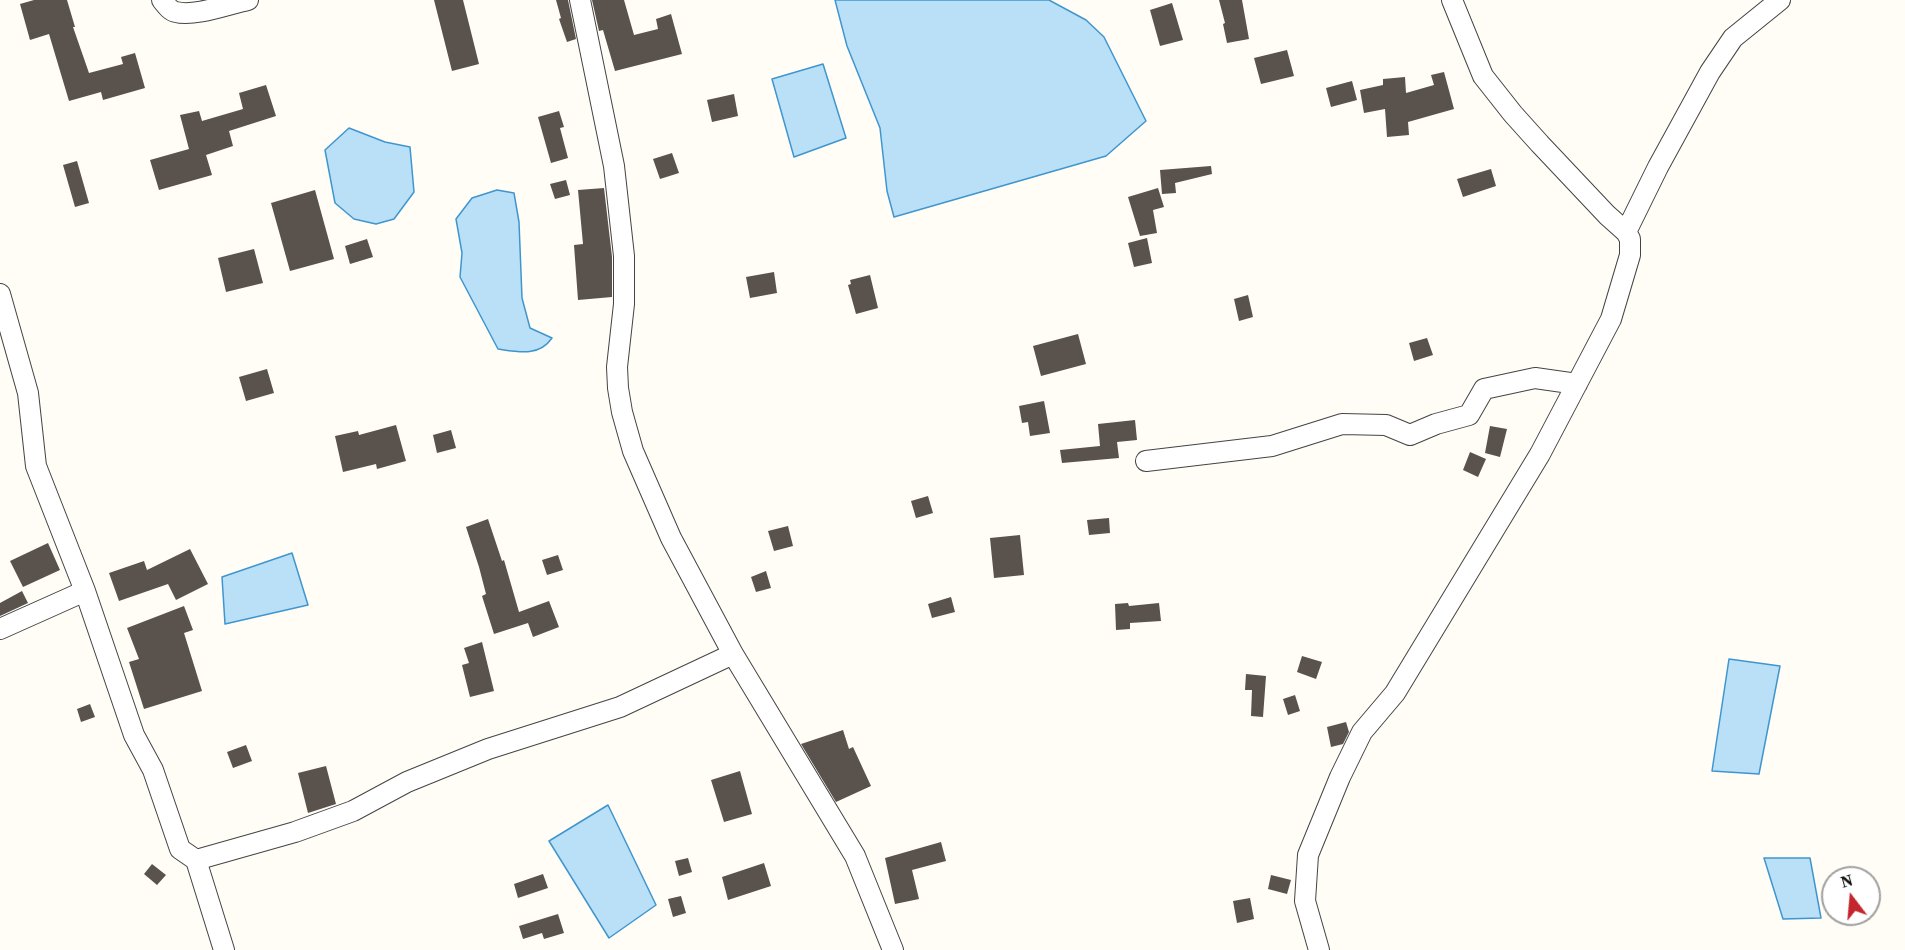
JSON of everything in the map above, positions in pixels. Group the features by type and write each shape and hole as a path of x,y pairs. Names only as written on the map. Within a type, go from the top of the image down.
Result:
{"street":[{"path":"162,0 173,12 183,13 198,12 248,0"},
{"path":"579,0 614,166 624,256 624,304 617,367 618,388 633,451 671,538 733,654 855,856 893,950"},
{"path":"1319,950 1305,901 1308,855 1340,777 1362,732 1395,693 1540,454 1611,319 1630,255 1630,238 1626,232 1533,137 1483,76 1452,0"},
{"path":"1626,232 1658,167 1710,72 1733,38 1780,0"},
{"path":"0,294 28,393 36,466 85,591 134,735 153,770 180,849 196,860 224,950"},
{"path":"1146,461 1272,446 1342,424 1386,425 1410,435 1436,424 1468,415 1484,389 1535,378 1577,384"},
{"path":"0,629 85,591"},
{"path":"196,860 295,832 353,811 407,782 488,749 620,707 733,654"}],"water":[{"path":"835,0 1049,0 1086,20 1104,37 1146,121 1106,156 894,217 887,191 880,128 847,46"},
{"path":"823,64 846,138 794,157 772,79"},
{"path":"349,128 385,142 410,147 414,192 394,219 376,224 354,219 335,203 325,150"},
{"path":"497,190 514,193 519,222 522,298 530,328 552,338 547,344 534,351 498,349 460,277 462,253 456,219 472,198"},
{"path":"292,553 308,605 225,624 222,577"},
{"path":"1729,659 1780,666 1759,774 1712,771"},
{"path":"608,805 656,905 609,938 549,841"},
{"path":"1764,858 1810,858 1821,918 1783,919"}],"building":[{"path":"34,0 67,0 75,27 73,27 89,73 123,64 121,57 135,53 145,88 103,100 101,92 69,101 49,34 30,40 20,4"},
{"path":"434,0 463,0 479,64 452,71"},
{"path":"556,0 568,0 576,39 567,42 559,19 561,18"},
{"path":"592,0 624,0 634,35 658,29 656,19 671,14 682,54 615,71 603,30 599,31"},
{"path":"1219,0 1242,0 1249,39 1227,43"},
{"path":"1172,3 1183,40 1160,46 1150,10"},
{"path":"1287,50 1294,76 1261,84 1254,58"},
{"path":"1444,72 1454,109 1408,122 1409,135 1387,137 1385,109 1364,113 1360,90 1383,85 1383,79 1405,77 1406,93 1434,85 1431,75"},
{"path":"1352,81 1357,100 1331,107 1326,88"},
{"path":"266,85 276,116 229,131 233,146 206,155 212,175 159,190 150,160 189,149 180,115 199,111 202,121 243,109 239,93"},
{"path":"734,94 738,116 712,122 707,100"},
{"path":"559,111 564,127 560,128 568,158 551,163 538,117"},
{"path":"672,153 679,173 660,179 653,159"},
{"path":"77,161 89,203 75,207 63,165"},
{"path":"1211,166 1212,174 1175,183 1176,193 1162,194 1160,170"},
{"path":"1491,169 1496,186 1463,197 1457,179"},
{"path":"566,180 570,195 555,199 550,184"},
{"path":"604,188 612,257 612,297 578,300 574,245 583,244 578,190"},
{"path":"1158,188 1164,207 1153,210 1157,233 1140,236 1128,197"},
{"path":"315,190 334,259 290,271 271,203"},
{"path":"1147,238 1152,263 1134,267 1128,243"},
{"path":"367,239 373,257 350,264 345,246"},
{"path":"254,249 263,283 226,292 218,258"},
{"path":"774,272 777,293 750,298 746,277"},
{"path":"870,275 878,308 856,314 848,285 851,284 850,280"},
{"path":"1248,295 1253,317 1239,321 1234,299"},
{"path":"1078,334 1086,364 1041,376 1033,346"},
{"path":"1427,338 1433,355 1414,361 1409,343"},
{"path":"267,369 274,393 246,401 239,377"},
{"path":"1044,401 1050,433 1030,436 1028,422 1022,423 1019,406"},
{"path":"1135,420 1137,440 1117,442 1119,458 1062,463 1060,450 1100,446 1098,424"},
{"path":"396,425 406,461 377,469 376,464 343,472 335,436 358,431 359,435"},
{"path":"1490,426 1507,429 1500,457 1485,453"},
{"path":"451,430 456,448 437,453 433,435"},
{"path":"1470,452 1486,459 1478,477 1463,470"},
{"path":"928,496 933,513 916,518 911,501"},
{"path":"1109,518 1110,533 1089,535 1087,520"},
{"path":"488,519 502,561 504,560 519,612 549,601 559,627 533,637 528,623 494,634 482,596 486,594 479,567 466,527"},
{"path":"788,526 793,546 774,551 768,531"},
{"path":"1020,535 1024,575 994,578 990,538"},
{"path":"48,543 60,570 23,587 10,561"},
{"path":"190,549 208,584 176,600 168,584 119,601 109,573 144,561 147,570"},
{"path":"558,555 563,570 547,575 542,560"},
{"path":"766,571 771,588 756,592 751,577"},
{"path":"22,591 28,603 0,616 0,603"},
{"path":"951,597 955,612 932,618 928,604"},
{"path":"1128,603 1129,606 1159,603 1161,621 1130,623 1130,629 1116,630 1115,604"},
{"path":"184,606 193,630 184,633 202,691 144,709 129,662 139,659 127,628"},
{"path":"482,642 494,691 470,697 462,665 469,663 464,648"},
{"path":"1302,656 1322,662 1316,679 1297,672"},
{"path":"1246,674 1266,676 1263,717 1251,716 1252,690 1245,690"},
{"path":"1295,695 1300,711 1288,715 1283,699"},
{"path":"90,704 95,717 81,722 77,709"},
{"path":"1346,722 1349,732 1343,744 1331,747 1327,727"},
{"path":"843,730 849,749 853,747 871,786 836,802 801,744"},
{"path":"246,745 252,761 233,768 227,752"},
{"path":"326,766 336,804 308,813 298,773"},
{"path":"740,771 752,814 724,822 711,780"},
{"path":"941,842 946,861 912,870 919,899 895,904 885,858"},
{"path":"688,858 692,872 679,876 675,861"},
{"path":"764,863 771,886 728,900 722,877"},
{"path":"152,864 166,875 157,885 144,874"},
{"path":"543,874 548,888 518,898 514,884"},
{"path":"1271,875 1291,880 1287,894 1268,889"},
{"path":"681,896 686,913 673,917 668,899"},
{"path":"1250,898 1254,919 1237,923 1233,901"},
{"path":"558,914 564,933 544,939 542,933 523,939 519,926"}]}
